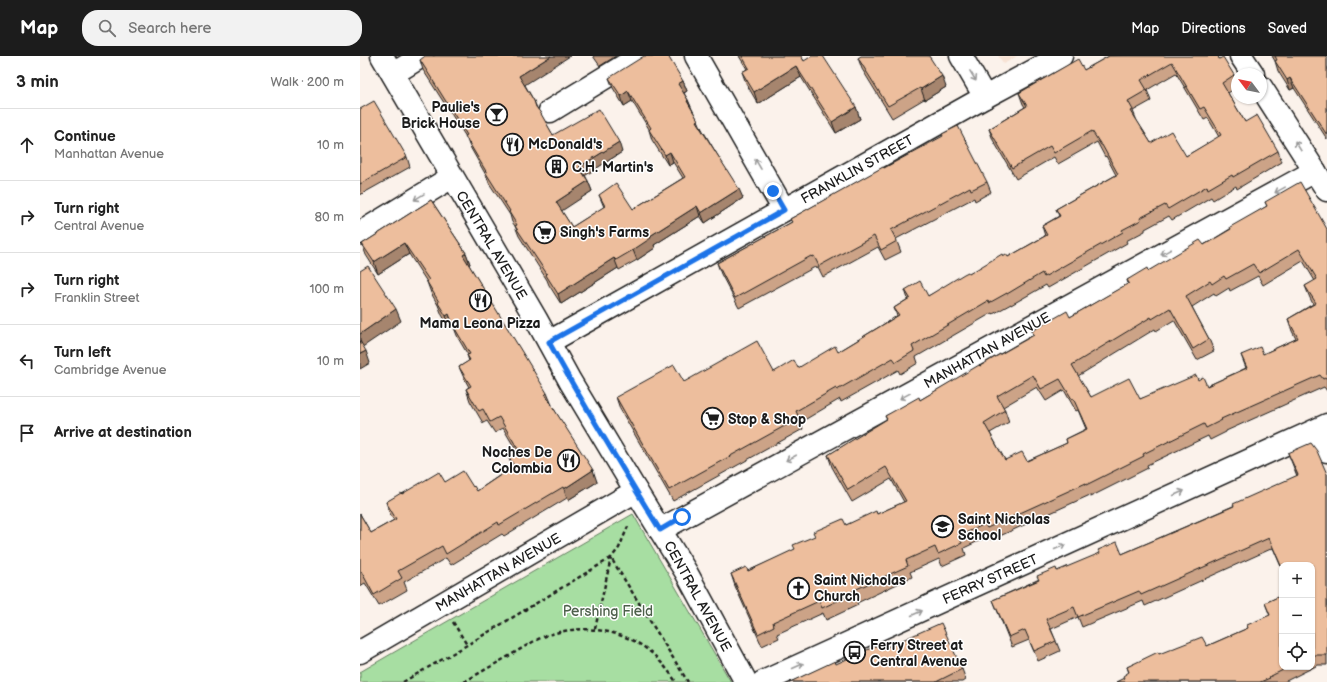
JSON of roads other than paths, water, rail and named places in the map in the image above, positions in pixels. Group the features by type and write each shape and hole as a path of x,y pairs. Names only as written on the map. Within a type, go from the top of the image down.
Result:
{"street":[{"path":"388,65 422,56"},
{"path":"550,111 640,56"},
{"path":"696,56 784,210"},
{"path":"961,56 985,97"},
{"name":"FRANKLIN STREET","path":"549,342 985,97 1061,56"},
{"path":"1242,56 1249,68"},
{"name":"CENTRAL AVENUE","path":"388,65 549,342 570,381 686,572 746,682"},
{"path":"1267,96 1327,190"},
{"name":"MANHATTAN AVENUE","path":"660,530 1315,171"},
{"path":"360,233 452,177"},
{"path":"1322,427 1327,451"},
{"name":"FERRY STREET","path":"763,682 1322,427"},
{"name":"MANHATTAN AVENUE","path":"360,652 636,491"}],"place":[{"name":"Paulie's Brick House","path":"496,115"},
{"name":"McDonald's","path":"513,144"},
{"name":"C.H. Martin's","path":"557,167"},
{"name":"Singh's Farms","path":"545,232"},
{"name":"Mama Leona Pizza","path":"480,301"},
{"name":"Stop & Shop","path":"712,419"},
{"name":"Noches De Colombia","path":"568,460"},
{"name":"Saint Nicholas School","path":"942,527"},
{"name":"Saint Nicholas Church","path":"798,588"},
{"name":"Ferry Street at Central Avenue","path":"854,653"}],"park label":[{"name":"Pershing Field","path":"608,611"}]}
